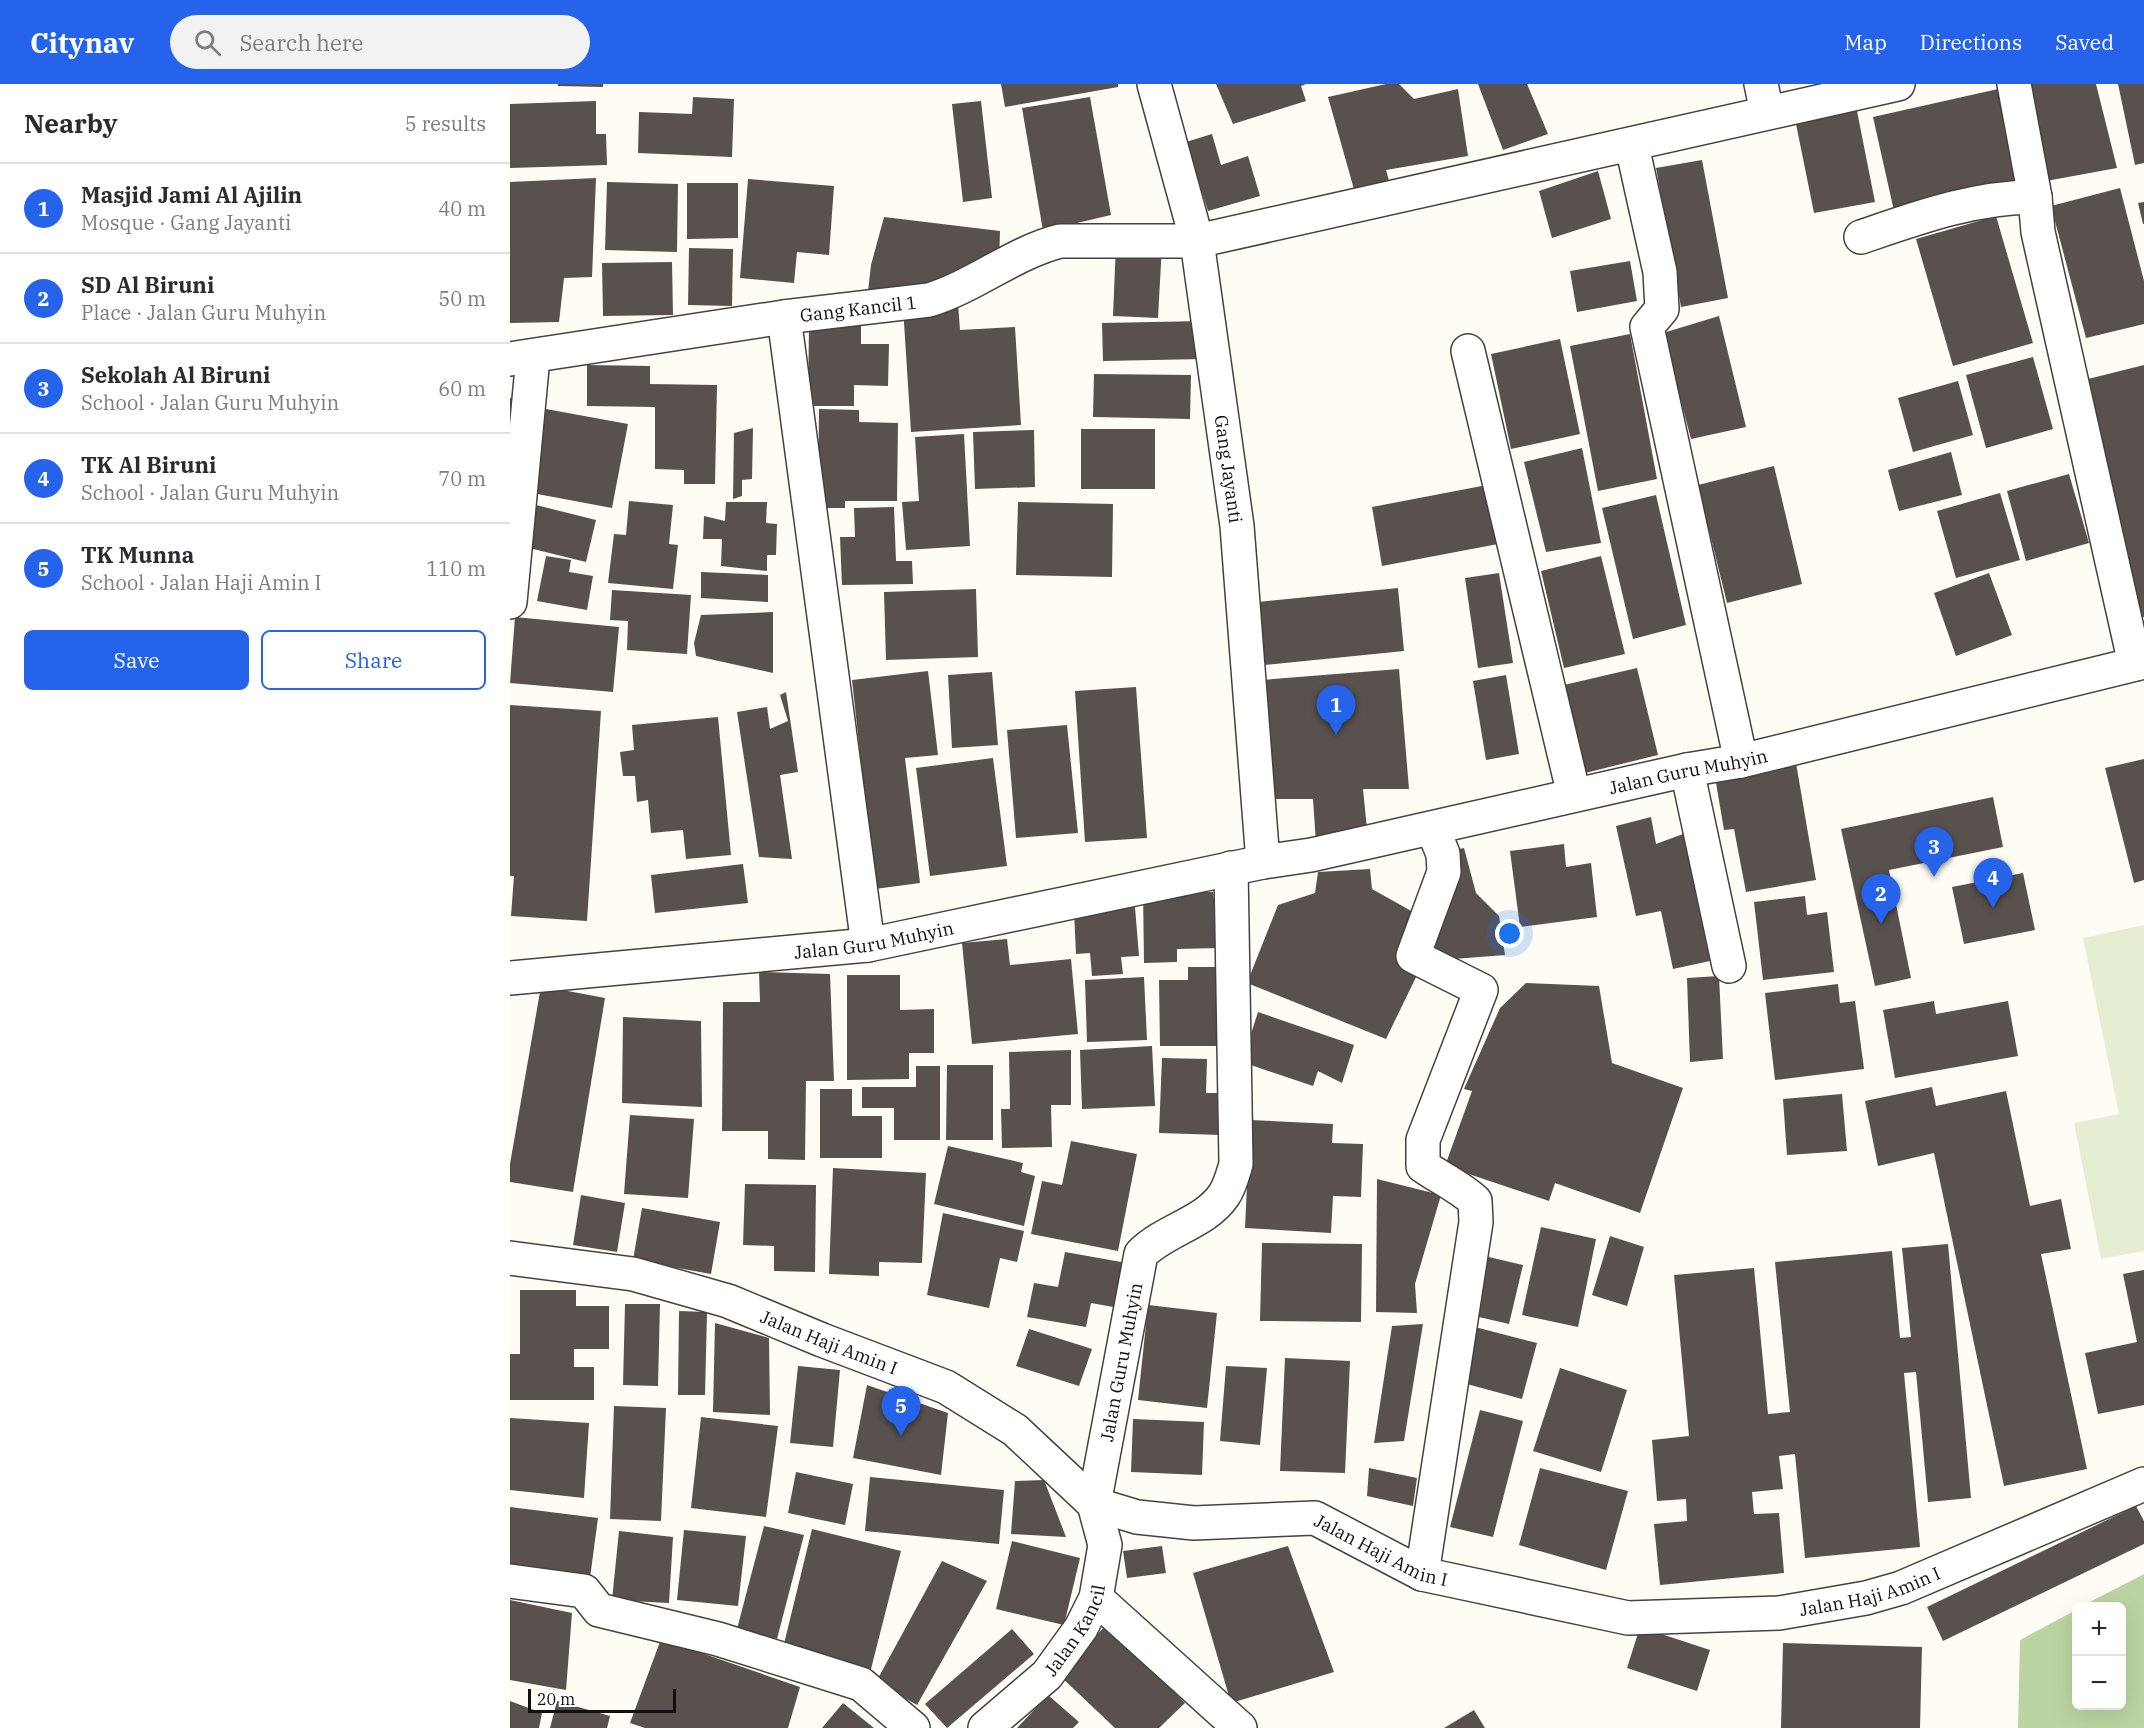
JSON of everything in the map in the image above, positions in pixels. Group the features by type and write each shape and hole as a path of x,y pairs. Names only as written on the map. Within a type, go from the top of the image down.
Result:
{"street":[{"name":"Gang Jayanti","path":"1155,84 1197,241 1237,526 1263,862"},
{"name":"Gang Kancil 1","path":"522,358 784,317 930,300 948,294 1039,247 1060,241 1197,241 1632,146 1764,98 1898,84"},
{"path":"2014,84 2038,232 2139,663"},
{"path":"1632,146 1660,272 1662,309 1647,327 1741,761"},
{"path":"1861,237 1942,209 2014,197 2034,197"},
{"path":"784,317 868,945"},
{"path":"1468,351 1574,795"},
{"path":"510,602 522,358"},
{"name":"Jalan Guru Muhyin","path":"510,978 868,945 1231,868 1311,855 1687,770 1741,761 2139,663"},
{"path":"1687,770 1729,966"},
{"path":"1422,1574 1476,1222 1475,1201 1463,1190 1446,1182 1423,1166 1423,1140 1481,990 1413,956 1444,872 1443,854 1433,829"},
{"name":"Jalan Guru Muhyin","path":"1094,1504 1141,1254 1154,1241 1206,1214 1225,1194 1236,1164 1231,868"},
{"name":"Jalan Haji Amin I","path":"510,1258 633,1274 729,1301 822,1340 946,1387 1015,1430 1094,1504 1137,1517 1194,1523 1315,1518 1422,1574 1573,1609 1628,1618 1779,1613 1866,1598 1901,1588 2144,1484"},
{"name":"Jalan Kancil","path":"985,1728 1047,1675 1081,1628 1096,1598 1105,1545 1094,1504"},
{"path":"510,1581 584,1590 599,1610 718,1639 861,1684 913,1728"},
{"path":"1096,1598 1240,1728"}],"green space":[{"path":"2144,925 2144,1251 2101,1259 2074,1123 2119,1114 2083,938"},
{"path":"2144,1574 2144,1728 2018,1728 2020,1640 2072,1612 2072,1710 2126,1710 2126,1602 2090,1602"}],"building":[{"path":"558,84 603,84 603,87 558,86"},
{"path":"1001,84 1118,84 1118,87 1005,107"},
{"path":"1216,84 1306,84 1301,86 1306,101 1233,124"},
{"path":"1386,84 1399,84 1414,99 1458,89 1468,156 1386,170 1390,184 1355,193 1328,97"},
{"path":"1478,84 1527,84 1548,134 1503,150"},
{"path":"2027,84 2096,84 2117,168 2046,181"},
{"path":"2118,84 2144,84 2144,163 2135,165"},
{"path":"2007,87 2028,180 1894,211 1873,117"},
{"path":"693,97 734,99 732,157 638,153 639,112 692,114"},
{"path":"1090,97 1111,215 1043,231 1022,108"},
{"path":"596,101 596,134 606,134 607,165 510,168 510,104"},
{"path":"981,101 992,198 963,202 952,104"},
{"path":"1856,106 1875,202 1814,213 1795,119"},
{"path":"1212,134 1221,165 1248,156 1260,196 1208,211 1186,142"},
{"path":"1702,160 1728,298 1681,307 1656,168"},
{"path":"1598,171 1611,219 1552,238 1539,191"},
{"path":"596,178 592,277 564,278 559,322 510,323 510,182"},
{"path":"748,179 834,186 829,255 797,252 794,283 740,278"},
{"path":"607,182 678,184 677,252 605,250"},
{"path":"687,183 738,183 738,238 687,239"},
{"path":"2120,188 2144,281 2144,324 2086,338 2051,206"},
{"path":"2144,202 2144,224 2143,224 2138,203"},
{"path":"1996,216 2033,343 1953,366 1916,239"},
{"path":"884,217 1000,231 999,265 867,300 871,265"},
{"path":"1116,243 1162,245 1158,318 1113,316"},
{"path":"689,248 733,249 732,306 688,305"},
{"path":"1630,261 1637,301 1577,312 1570,271"},
{"path":"672,262 673,315 603,316 602,263"},
{"path":"958,303 960,330 1015,327 1021,425 911,432 903,307"},
{"path":"1719,316 1746,427 1691,439 1663,333"},
{"path":"1203,321 1203,359 1103,361 1102,323"},
{"path":"809,324 861,325 861,344 889,344 888,386 854,385 854,406 808,406"},
{"path":"1630,334 1657,479 1598,491 1570,346"},
{"path":"1560,339 1580,434 1511,449 1491,354"},
{"path":"2033,357 2053,429 1986,448 1966,375"},
{"path":"587,365 650,366 650,384 717,385 715,484 684,484 684,470 655,469 655,407 587,406"},
{"path":"2144,365 2144,617 2136,619 2076,382"},
{"path":"1094,374 1191,375 1190,419 1093,417"},
{"path":"1958,381 1973,435 1913,452 1898,398"},
{"path":"510,398 516,399 510,433"},
{"path":"546,409 628,424 612,508 532,493"},
{"path":"819,409 859,410 859,422 898,423 897,501 845,501 845,508 818,508"},
{"path":"753,428 752,479 742,480 742,496 733,499 734,433"},
{"path":"1081,429 1155,429 1155,489 1081,489"},
{"path":"1034,430 1035,487 975,489 973,432"},
{"path":"964,434 970,546 906,550 902,502 919,501 915,437"},
{"path":"1582,448 1601,543 1546,552 1524,462"},
{"path":"1951,452 1962,495 1899,511 1888,470"},
{"path":"1774,466 1802,584 1727,603 1698,485"},
{"path":"2069,474 2089,543 2026,561 2007,491"},
{"path":"1487,485 1498,544 1382,566 1372,507"},
{"path":"2000,493 2020,560 1956,578 1937,511"},
{"path":"1656,495 1686,625 1633,639 1602,508"},
{"path":"629,501 673,505 669,544 678,545 673,589 608,583 614,534 626,535"},
{"path":"726,502 767,502 766,523 777,524 776,555 767,555 767,571 721,566 722,539 703,539 704,516 725,521"},
{"path":"1018,502 1113,504 1112,577 1016,575"},
{"path":"532,504 596,520 586,562 521,546"},
{"path":"894,507 896,561 912,561 913,584 842,585 840,537 855,537 854,508"},
{"path":"546,556 571,560 569,572 593,576 587,610 537,601"},
{"path":"1601,556 1625,654 1564,668 1541,571"},
{"path":"701,572 768,575 768,602 701,598"},
{"path":"1499,573 1513,663 1478,668 1465,578"},
{"path":"1989,573 2012,635 1956,656 1934,593"},
{"path":"1398,588 1404,651 1264,665 1258,602"},
{"path":"976,589 978,657 886,660 884,592"},
{"path":"612,590 691,595 687,654 627,650 628,621 610,620"},
{"path":"773,612 773,673 696,656 694,643 701,615"},
{"path":"515,617 619,627 613,692 510,683"},
{"path":"1637,668 1658,755 1585,773 1564,685"},
{"path":"1399,669 1409,789 1363,789 1368,839 1316,843 1313,799 1275,799 1262,680"},
{"path":"928,671 938,755 905,758 920,883 875,889 852,680"},
{"path":"992,672 998,745 952,748 948,675"},
{"path":"1506,675 1519,754 1486,760 1473,681"},
{"path":"1136,687 1147,838 1085,842 1075,691"},
{"path":"786,692 798,772 780,775 792,859 759,857 737,712 767,707 770,729 788,721 780,695"},
{"path":"510,705 601,711 587,921 511,916 514,876 510,876"},
{"path":"718,717 731,855 686,859 683,830 651,833 648,800 637,802 635,776 623,776 620,752 634,750 632,725"},
{"path":"1067,725 1078,833 1016,838 1007,730"},
{"path":"1795,757 1816,880 1746,892 1734,829 1724,830 1714,771"},
{"path":"993,758 1007,866 930,876 916,768"},
{"path":"2144,759 2144,880 2134,883 2105,768"},
{"path":"1993,797 2003,847 1889,870 1911,978 1875,986 1841,829"},
{"path":"1651,817 1656,844 1683,834 1710,961 1673,969 1661,911 1636,916 1616,826"},
{"path":"1564,844 1566,867 1591,863 1597,917 1520,927 1510,851"},
{"path":"1464,848 1476,893 1499,916 1505,955 1428,961 1451,851"},
{"path":"743,864 748,903 655,913 651,875"},
{"path":"1370,869 1372,889 1422,917 1418,973 1386,1039 1247,983 1278,905 1315,893 1318,872"},
{"path":"2023,873 2035,930 1964,944 1952,887"},
{"path":"1143,891 1213,892 1220,948 1177,949 1177,962 1144,963"},
{"path":"1805,896 1807,915 1827,912 1834,972 1763,980 1754,902"},
{"path":"1135,907 1139,956 1121,957 1123,974 1092,976 1090,953 1076,954 1074,911"},
{"path":"1007,939 1010,965 1071,959 1078,1034 972,1044 962,943"},
{"path":"1188,967 1216,967 1217,1046 1160,1046 1159,980 1188,980"},
{"path":"759,972 830,974 834,1081 806,1081 805,1160 768,1159 768,1131 722,1131 723,1002 760,1002"},
{"path":"847,975 900,975 900,1010 934,1009 934,1053 909,1053 909,1079 847,1080"},
{"path":"1719,976 1723,1059 1690,1062 1687,978"},
{"path":"1144,977 1147,1040 1087,1042 1085,980"},
{"path":"1526,983 1599,986 1612,1063 1683,1088 1640,1213 1555,1183 1549,1201 1445,1166 1472,1091 1464,1089 1500,1008"},
{"path":"1838,984 1840,1003 1855,1001 1864,1069 1775,1080 1765,993"},
{"path":"541,986 605,998 573,1192 510,1182 510,1164"},
{"path":"1934,1001 1936,1014 2008,1001 2018,1056 1895,1078 1883,1010"},
{"path":"1258,1012 1354,1045 1342,1083 1318,1071 1313,1086 1242,1062"},
{"path":"623,1017 701,1021 702,1107 622,1103"},
{"path":"1152,1046 1155,1106 1082,1109 1080,1050"},
{"path":"1071,1050 1071,1105 1051,1105 1052,1147 1002,1148 1001,1109 1010,1109 1009,1052"},
{"path":"1162,1058 1207,1059 1206,1093 1222,1093 1221,1135 1159,1133"},
{"path":"947,1065 993,1065 993,1140 946,1140"},
{"path":"916,1066 940,1066 940,1140 894,1140 894,1108 862,1108 862,1087 916,1087"},
{"path":"1932,1087 1936,1106 2006,1091 2030,1206 2061,1199 2071,1249 2041,1254 2087,1469 2004,1486 1934,1153 1878,1166 1865,1101"},
{"path":"820,1089 852,1089 852,1116 882,1116 882,1158 820,1158"},
{"path":"1842,1094 1847,1151 1787,1155 1783,1099"},
{"path":"630,1115 694,1119 688,1198 624,1194"},
{"path":"1250,1120 1333,1124 1332,1143 1363,1144 1361,1197 1333,1196 1331,1233 1245,1228"},
{"path":"1071,1141 1137,1154 1118,1251 1031,1234 1042,1181 1062,1185"},
{"path":"948,1146 1023,1163 1021,1172 1035,1176 1024,1226 934,1204"},
{"path":"833,1168 926,1173 922,1263 879,1262 879,1276 829,1274"},
{"path":"1377,1179 1441,1195 1415,1284 1417,1313 1376,1312"},
{"path":"745,1184 816,1185 815,1272 774,1271 774,1246 743,1245"},
{"path":"581,1195 625,1203 617,1252 573,1245"},
{"path":"642,1208 720,1222 711,1274 633,1260"},
{"path":"943,1213 1024,1231 1017,1262 1000,1258 989,1308 927,1295"},
{"path":"1541,1227 1596,1239 1578,1327 1522,1315"},
{"path":"1610,1236 1644,1247 1627,1306 1592,1295"},
{"path":"1262,1243 1362,1244 1361,1322 1260,1321"},
{"path":"1948,1244 1971,1498 1928,1502 1916,1372 1904,1373 1920,1547 1805,1558 1795,1454 1779,1456 1783,1489 1752,1492 1754,1514 1779,1513 1784,1573 1660,1585 1654,1524 1687,1521 1686,1499 1657,1501 1652,1440 1689,1436 1674,1275 1754,1268 1768,1414 1790,1412 1775,1262 1892,1251 1900,1338 1911,1337 1902,1248"},
{"path":"1065,1252 1127,1263 1119,1308 1091,1303 1086,1327 1027,1317 1034,1283 1058,1287"},
{"path":"1480,1255 1523,1265 1509,1324 1466,1314"},
{"path":"2144,1270 2144,1405 2098,1414 2085,1353 2137,1342 2123,1274"},
{"path":"520,1290 576,1290 576,1306 609,1306 609,1349 574,1349 574,1367 594,1367 594,1400 510,1400 510,1354 520,1354"},
{"path":"625,1304 660,1304 658,1386 623,1385"},
{"path":"1148,1305 1217,1313 1207,1408 1138,1400"},
{"path":"679,1311 707,1312 705,1395 678,1395"},
{"path":"715,1323 769,1338 770,1415 713,1412"},
{"path":"1423,1324 1404,1441 1374,1443 1392,1326"},
{"path":"1471,1326 1537,1343 1522,1399 1456,1381"},
{"path":"1029,1329 1092,1349 1079,1386 1016,1366"},
{"path":"1285,1358 1350,1361 1345,1473 1280,1471"},
{"path":"798,1366 840,1370 833,1447 790,1443"},
{"path":"1226,1366 1267,1368 1260,1445 1220,1441"},
{"path":"1560,1368 1627,1390 1601,1472 1533,1451"},
{"path":"867,1385 948,1413 941,1475 853,1458"},
{"path":"614,1406 666,1408 661,1521 610,1519"},
{"path":"1480,1410 1523,1421 1493,1537 1450,1527"},
{"path":"701,1417 778,1426 766,1517 691,1508"},
{"path":"510,1418 589,1423 584,1498 510,1490"},
{"path":"1133,1419 1204,1422 1202,1475 1131,1472"},
{"path":"1369,1468 1417,1478 1413,1506 1367,1496"},
{"path":"1540,1468 1628,1491 1606,1570 1519,1545"},
{"path":"796,1472 853,1484 845,1525 788,1513"},
{"path":"870,1477 1004,1490 999,1544 865,1531"},
{"path":"1044,1480 1066,1537 1011,1534 1015,1481"},
{"path":"2136,1506 2144,1521 2144,1544 1943,1641 1927,1607"},
{"path":"510,1507 598,1518 590,1578 510,1568"},
{"path":"764,1526 804,1535 777,1639 737,1629"},
{"path":"812,1529 901,1551 871,1669 783,1648"},
{"path":"684,1530 746,1536 738,1606 677,1600"},
{"path":"619,1531 673,1537 669,1603 612,1600"},
{"path":"1012,1541 1080,1558 1064,1625 996,1609"},
{"path":"1162,1546 1166,1573 1127,1578 1123,1551"},
{"path":"1288,1546 1334,1672 1231,1703 1193,1573"},
{"path":"942,1561 987,1581 917,1705 876,1682"},
{"path":"510,1600 572,1613 566,1690 510,1680"},
{"path":"1107,1624 1185,1703 1159,1728 1115,1728 1059,1675"},
{"path":"1640,1627 1710,1650 1697,1691 1627,1668"},
{"path":"1012,1629 1034,1654 947,1728 925,1704"},
{"path":"661,1639 800,1687 788,1728 645,1728 630,1723"},
{"path":"1783,1643 1922,1647 1920,1728 1781,1728"},
{"path":"1048,1695 1079,1722 1073,1728 1017,1728"},
{"path":"510,1701 542,1713 539,1728 510,1728"},
{"path":"557,1701 610,1716 607,1728 550,1728"},
{"path":"843,1703 874,1728 822,1728"},
{"path":"1474,1710 1485,1728 1444,1728"}],"place":[{"name":"Masjid Jami Al Ajilin","path":"1336,735"},
{"name":"Sekolah Al Biruni","path":"1934,877"},
{"name":"TK Al Biruni","path":"1993,908"},
{"name":"SD Al Biruni","path":"1881,924"},
{"name":"TK Munna","path":"901,1436"}]}
